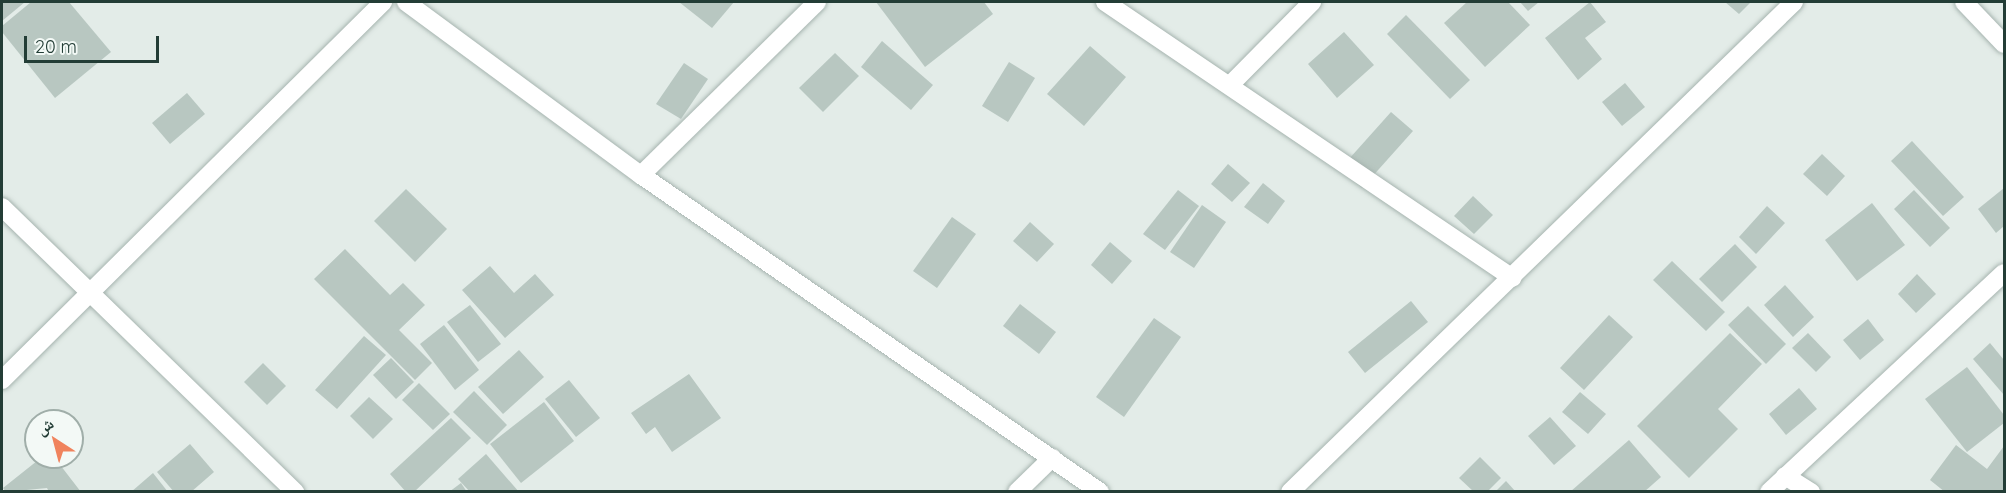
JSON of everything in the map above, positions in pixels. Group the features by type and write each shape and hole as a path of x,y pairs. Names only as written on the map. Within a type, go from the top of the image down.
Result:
{"street":[{"path":"2,380 382,2"},
{"path":"406,2 641,175 1100,492"},
{"path":"641,175 817,2"},
{"path":"1105,2 1512,278"},
{"path":"1230,85 1312,2"},
{"path":"1290,492 1794,2"},
{"path":"1964,2 2004,44"},
{"path":"2,207 295,492"},
{"path":"1769,492 2004,273"},
{"path":"1017,492 1052,458"},
{"path":"1785,476 1811,492"}],"building":[{"path":"2,2 25,2 2,21"},
{"path":"31,2 69,2 111,52 55,98 2,32 2,26"},
{"path":"679,2 734,2 712,28"},
{"path":"876,2 984,2 993,14 925,67"},
{"path":"1467,2 1508,2 1530,25 1485,67 1444,23"},
{"path":"1520,2 1539,2 1528,11"},
{"path":"1590,2 1606,22 1585,38 1602,59 1578,80 1545,38"},
{"path":"1725,2 1751,2 1739,14"},
{"path":"1406,15 1470,80 1450,99 1387,34"},
{"path":"1344,32 1374,65 1337,98 1308,64"},
{"path":"882,41 933,85 911,110 861,67"},
{"path":"1090,46 1126,77 1084,126 1047,94"},
{"path":"835,53 859,76 823,112 799,88"},
{"path":"1009,62 1035,78 1008,122 982,106"},
{"path":"684,63 708,79 681,119 656,104"},
{"path":"1625,83 1645,107 1622,126 1602,102"},
{"path":"187,93 205,114 170,144 152,123"},
{"path":"1391,112 1413,131 1362,188 1340,169"},
{"path":"1912,141 1964,197 1943,216 1891,161"},
{"path":"1822,154 1845,176 1827,196 1803,174"},
{"path":"1228,164 1250,183 1232,202 1211,184"},
{"path":"1263,183 1285,201 1268,224 1244,207"},
{"path":"2004,188 2004,226 1996,233 1978,209"},
{"path":"406,189 447,229 415,262 374,221"},
{"path":"1178,190 1199,206 1165,250 1143,234"},
{"path":"1914,190 1950,228 1930,247 1894,209"},
{"path":"1473,196 1493,215 1474,234 1454,216"},
{"path":"1872,203 1905,245 1857,281 1825,240"},
{"path":"1202,205 1226,222 1194,268 1170,252"},
{"path":"1767,206 1785,223 1756,254 1739,237"},
{"path":"952,217 976,234 937,288 913,271"},
{"path":"1030,222 1054,244 1037,262 1013,241"},
{"path":"1110,242 1132,261 1112,284 1091,265"},
{"path":"1735,244 1757,267 1722,302 1699,279"},
{"path":"345,249 390,295 403,283 425,305 399,330 432,363 415,380 314,279"},
{"path":"1672,261 1725,312 1706,331 1653,280"},
{"path":"490,266 514,293 535,274 554,295 505,338 462,290"},
{"path":"1917,274 1936,294 1916,313 1898,294"},
{"path":"1785,285 1814,317 1793,337 1764,305"},
{"path":"1411,301 1428,322 1365,373 1348,352"},
{"path":"1020,304 1056,332 1039,354 1003,326"},
{"path":"470,305 501,344 478,362 447,322"},
{"path":"1748,306 1786,344 1766,364 1728,325"},
{"path":"1609,315 1633,337 1584,390 1560,368"},
{"path":"1154,318 1181,337 1124,417 1096,397"},
{"path":"1868,319 1884,340 1860,360 1843,340"},
{"path":"444,325 479,370 455,390 420,344"},
{"path":"1730,333 1762,364 1718,409 1738,429 1689,478 1637,426"},
{"path":"1808,333 1831,357 1816,372 1792,348"},
{"path":"364,336 386,355 337,409 315,390"},
{"path":"1990,343 2004,360 2004,395 1973,359"},
{"path":"519,350 544,377 503,414 478,387"},
{"path":"391,358 414,382 396,399 373,375"},
{"path":"263,363 286,386 267,405 244,382"},
{"path":"1967,367 2004,415 2004,423 1967,452 1925,399"},
{"path":"689,374 721,418 672,452 655,427 646,434 631,413"},
{"path":"569,380 600,418 576,437 545,399"},
{"path":"419,383 450,414 433,430 402,400"},
{"path":"1799,388 1817,409 1786,435 1769,414"},
{"path":"474,391 507,425 487,445 453,412"},
{"path":"1580,392 1606,414 1588,434 1562,412"},
{"path":"369,397 393,419 373,439 350,416"},
{"path":"544,402 574,441 521,483 490,444"},
{"path":"1550,417 1576,446 1554,465 1528,436"},
{"path":"451,418 471,438 414,492 406,492 390,474"},
{"path":"1629,440 1661,477 1644,492 1570,492"},
{"path":"190,444 214,472 191,492 174,492 157,472"},
{"path":"1956,445 1987,469 2004,446 2004,492 1945,492 1930,480"},
{"path":"486,454 519,492 470,492 458,479"},
{"path":"1480,457 1501,478 1487,492 1474,492 1459,478"},
{"path":"27,469 63,469 81,492 49,492 47,488 6,492 3,488"},
{"path":"153,473 168,492 131,492"},
{"path":"1506,481 1516,492 1495,492"},
{"path":"461,483 467,492 449,492"}]}
